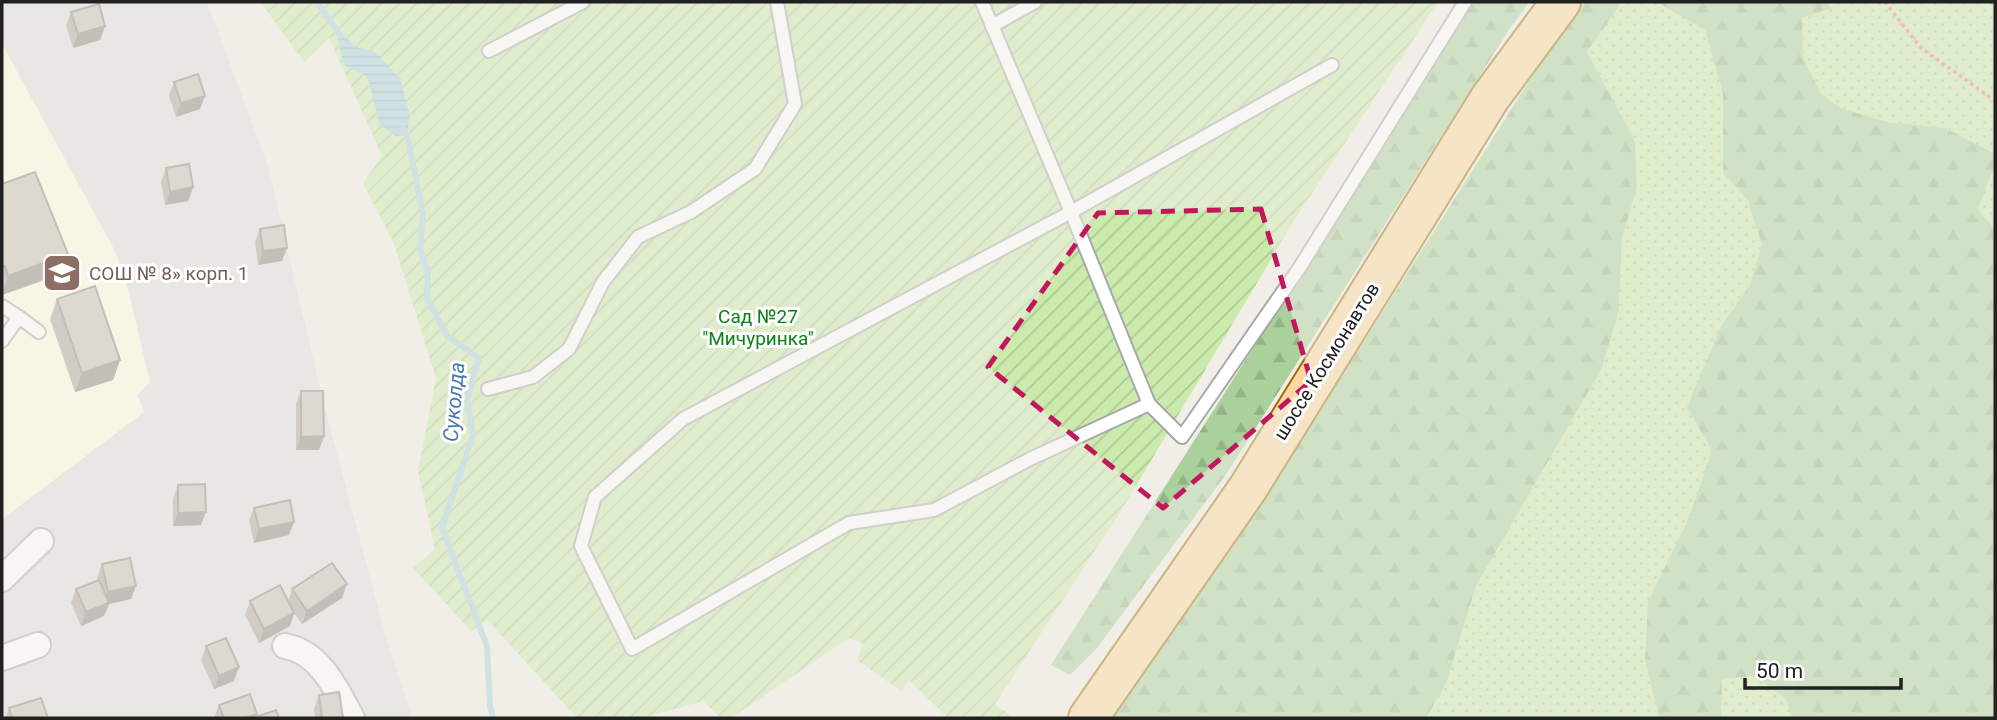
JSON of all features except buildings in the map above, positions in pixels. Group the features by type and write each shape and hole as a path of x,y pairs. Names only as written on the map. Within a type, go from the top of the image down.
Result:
{"main road":[{"name":"шоссе Космонавтов","path":"1088,718 1248,488 1490,98 1561,2"}],"street":[{"path":"2,579 41,541"},
{"path":"2,658 38,645"},
{"path":"285,646 300,649 331,678 352,718"}],"lane":[{"path":"489,51 583,2"},
{"path":"488,389 533,377 569,349 603,282 638,237 691,212 754,169 795,104 777,2"},
{"path":"982,2 1149,404 1182,437 1300,267 1465,2"},
{"path":"992,26 1035,2"},
{"path":"1149,404 1030,458 934,510 849,523 632,649 581,546 594,497 683,419 1071,212 1332,65"},
{"path":"2,306 39,332"},
{"path":"2,341 19,317"}],"path":[{"path":"1885,2 1920,47 1995,101"}],"highlighted area":[{"path":"1261,209 1311,381 1163,508 988,367 1098,213"}],"shaded area":[{"path":"2,2 207,2 268,166 322,397 384,630 412,718 2,718 2,519 144,412 137,395 116,253 2,44"},
{"name":"СОШ № 8» корп. 1","path":"2,44 116,253 129,293 150,382 137,395 144,412 2,519"}],"green space":[{"name":"Сад №27 \"Мичуринка\"","path":"260,2 1438,2 1295,219 1124,506 995,704 1011,716 1009,718 948,718 909,680 901,691 858,661 862,643 849,638 731,718 721,718 703,701 643,718 577,718 487,620 471,631 413,568 435,549 418,471 436,378 394,244 363,183 382,156 329,38 304,62"},
{"path":"1474,2 1529,2 1225,476 1097,648 1070,675 1051,665"},
{"path":"1585,2 1622,2 1587,52 1635,141 1637,188 1622,238 1619,310 1602,368 1476,586 1446,684 1426,718 1111,718 1132,677 1262,502 1545,56"},
{"path":"1622,2 1657,2 1705,29 1723,94 1723,173 1747,199 1762,245 1750,285 1721,326 1712,451 1645,660 1659,718 1426,718 1446,684 1476,586 1602,368 1619,310 1622,238 1637,188 1635,142 1587,52"},
{"path":"1657,2 1826,2 1831,8 1802,18 1803,58 1821,94 1840,108 1887,122 1946,128 1995,154 1995,163 1978,210 1995,229 1995,718 1793,718 1785,698 1754,676 1722,679 1721,718 1659,718 1645,660 1648,602 1688,520 1712,451 1687,407 1721,326 1750,285 1762,245 1747,199 1723,173 1723,94 1705,30"},
{"path":"1826,2 1995,2 1995,154 1946,128 1887,122 1840,108 1820,94 1803,58 1802,18 1830,8"},
{"path":"1995,163 1995,229 1978,210"},
{"path":"1754,676 1785,698 1793,718 1721,718 1722,679"}],"water":[{"path":"335,28 356,47 375,52 400,78 410,116 407,135 396,136 380,125 367,76 344,65"}],"waterway":[{"name":"Суколда","path":"317,2 340,35"},
{"name":"Суколда","path":"403,129 407,135 423,214 420,249 428,273 427,298 447,336 479,358 467,400 473,435 442,528 487,646 493,718"}],"place":[{"name":"СОШ № 8» корп. 1","path":"62,273"}]}
